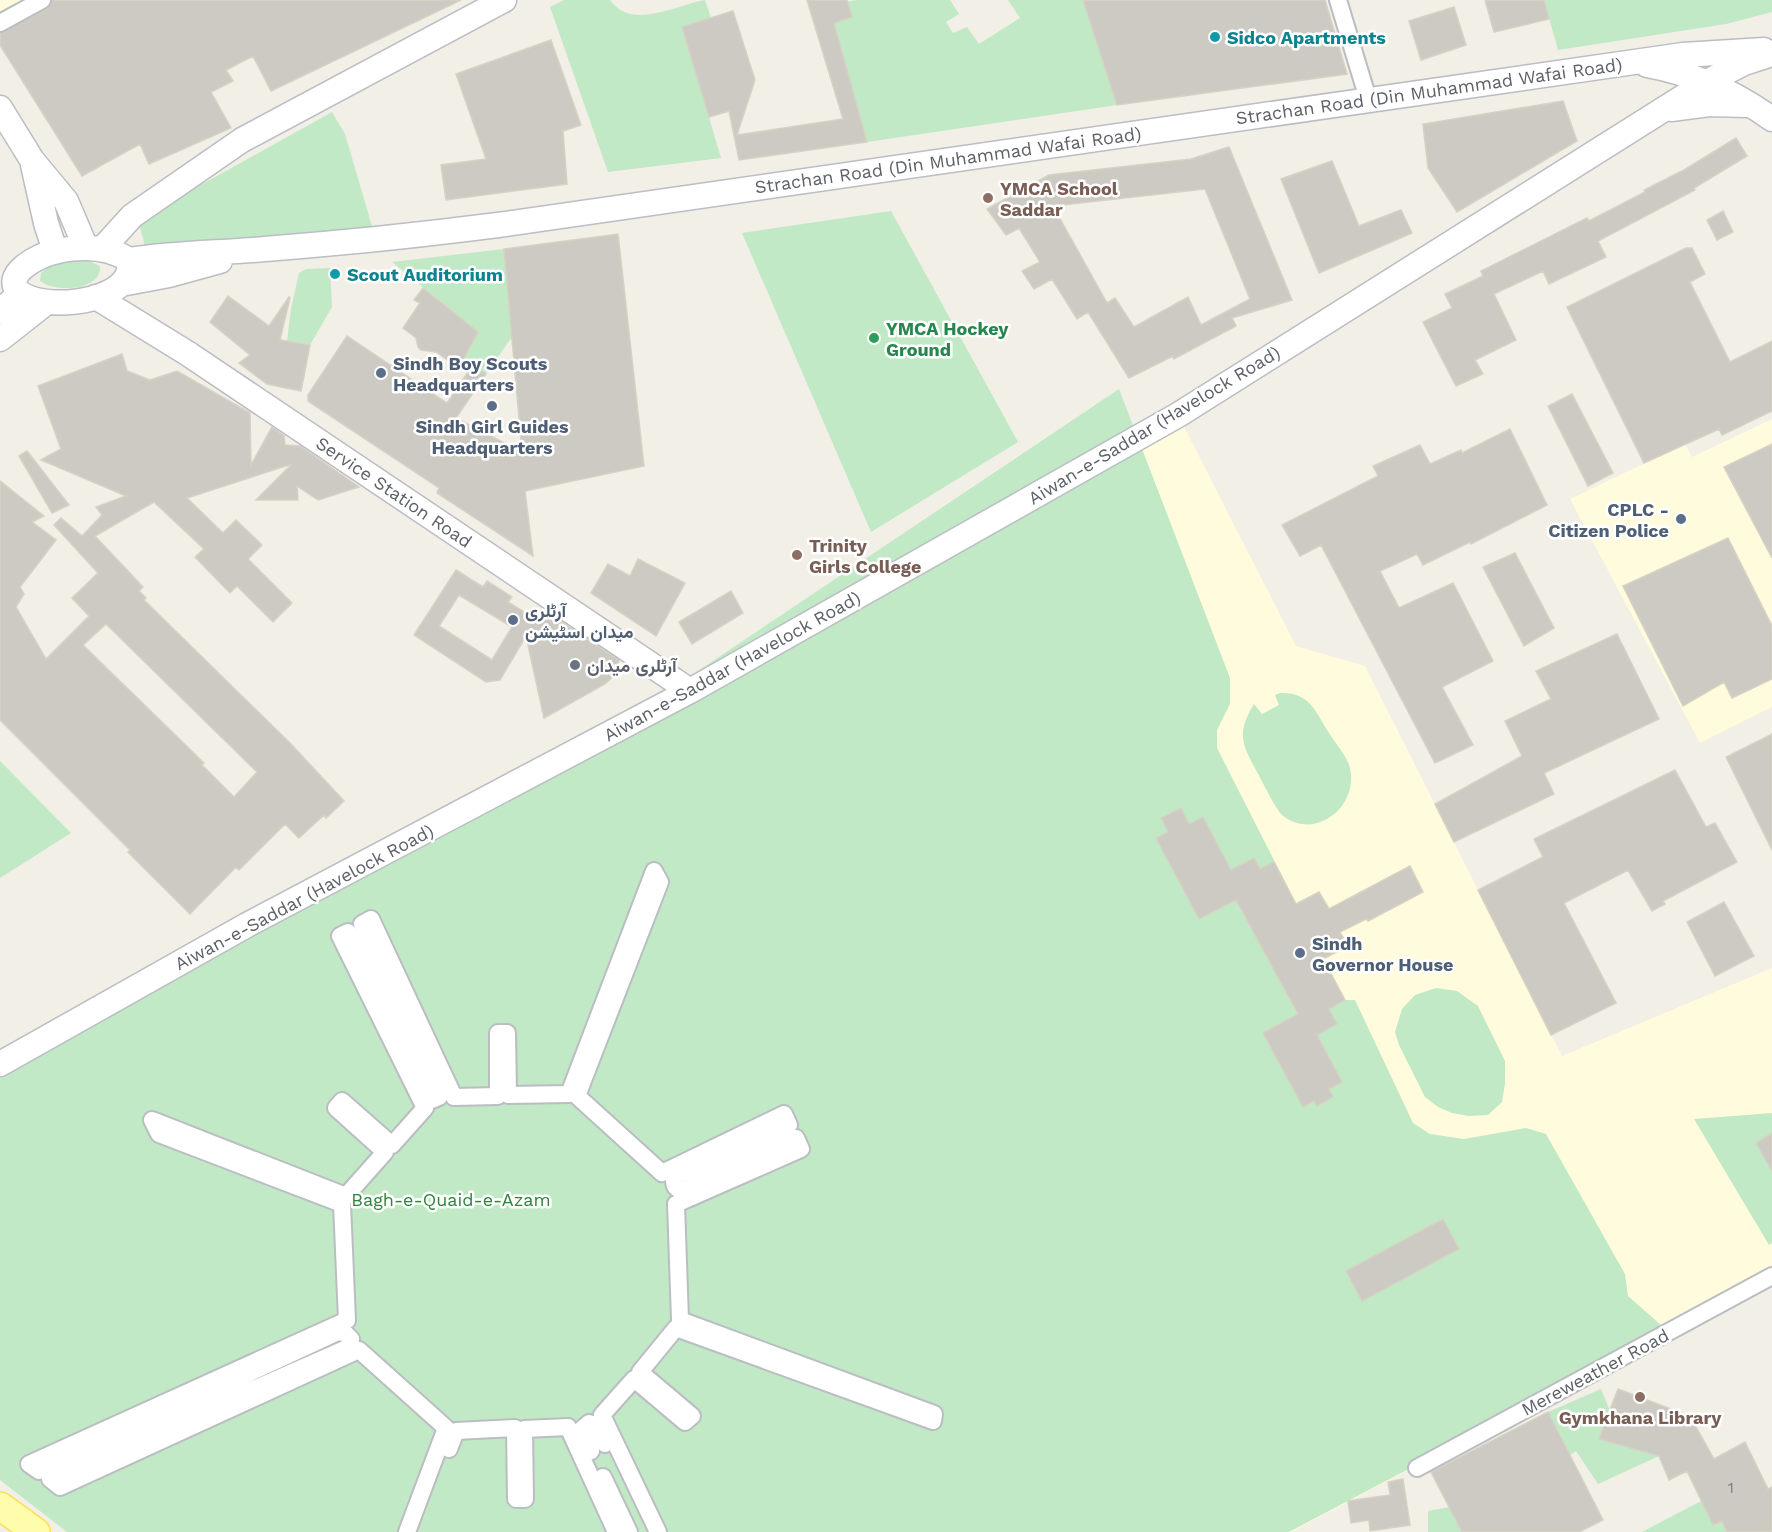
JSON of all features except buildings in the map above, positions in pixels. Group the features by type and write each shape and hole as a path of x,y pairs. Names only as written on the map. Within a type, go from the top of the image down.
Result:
{"main road":[{"path":"94,248 132,216 242,140 504,0"},
{"name":"Strachan Road (Din Muhammad Wafai Road)","path":"129,260 167,254 376,240 498,225 1683,55 1772,52"},
{"name":"Aiwan-e-Saddar (Havelock Road)","path":"0,1064 247,925 690,691 1178,415 1707,82 1772,52"},
{"path":"1633,62 1671,69 1707,82 1766,113"},
{"path":"1664,110 1710,104 1766,113"},
{"path":"0,108 32,160 66,201 94,248"},
{"path":"32,160 46,223 55,251"},
{"path":"0,311 15,273 41,256 55,251 94,248 118,253 129,260 127,277 121,284"},
{"name":"Strachan Road (Din Muhammad Wafai Road)","path":"10,284 32,299 48,302 80,301 96,297 121,284 169,275 263,249"},
{"name":"Service Station Road","path":"96,297 187,353 690,691"},
{"path":"0,339 48,302"},
{"path":"0,1506 36,1532"}],"street":[{"path":"0,23 42,0"},
{"path":"1338,0 1368,99"},
{"path":"407,1532 446,1428 359,1350 60,1487 50,1479 349,1347 351,1339 345,1333 339,1332 39,1471 29,1464 347,1320 342,1204 159,1134 152,1120 346,1196 385,1152 336,1108 342,1101 392,1145 425,1108 340,936 348,932 432,1100 440,1097 441,1088 362,924 371,920 454,1097 498,1096 498,1033 507,1033 508,1095 569,1094 654,871 660,882 577,1096 662,1173 784,1114 789,1125 677,1176 674,1185 683,1191 796,1138 801,1149 676,1204 680,1320 934,1414 933,1421 676,1328 640,1372 692,1416 685,1422 634,1379 602,1414 658,1532"},
{"name":"Mereweather Road","path":"1417,1468 1772,1276"},
{"path":"629,1532 582,1433 582,1429 589,1423 597,1427 646,1532"},
{"path":"419,1532 456,1431 515,1428 516,1498 525,1498 524,1429 568,1427 616,1532"}],"shaded area":[{"path":"0,0 42,0 0,23"},
{"path":"1178,415 1296,646 1365,666 1562,1056 1772,968 1772,1278 1291,1532 984,1532 586,746"},
{"path":"1772,419 1772,707 1700,743 1570,499 1685,444 1692,457"}],"green space":[{"path":"564,0 610,0 619,9 630,14 642,15 654,14 705,0 711,18 682,27 721,158 608,172 550,7"},
{"path":"856,0 950,0 959,14 946,22 953,33 967,27 979,44 1020,18 1008,0 1083,0 1117,105 867,142 834,23 847,2"},
{"path":"1544,0 1772,0 1772,12 1726,24 1558,50"},
{"path":"332,112 345,134 376,240 151,269 138,220"},
{"name":"YMCA Hockey Ground","path":"891,211 1018,442 871,532 742,233"},
{"path":"504,249 512,337 486,374 464,360 478,332 392,262"},
{"path":"86,260 100,266 99,274 94,281 86,285 66,288 47,285 40,281 41,273 49,267"},
{"path":"330,268 332,307 310,345 287,341 299,273 306,269"},
{"name":"Bagh-e-Quaid-e-Azam","path":"1119,389 1230,678 1230,704 1217,730 1217,748 1345,1000 1355,1000 1413,1123 1430,1134 1464,1139 1526,1128 1546,1134 1625,1274 1628,1296 1669,1332 1289,1532 67,1532 0,1480 0,1065 586,746"},
{"path":"1280,693 1298,696 1310,704 1344,754 1350,768 1351,783 1347,796 1340,808 1319,823 1293,822 1281,814 1244,745 1243,730 1254,704 1262,714 1279,705 1275,695"},
{"path":"0,761 71,833 0,878"},
{"path":"1436,988 1457,991 1478,1006 1505,1061 1502,1102 1488,1115 1469,1116 1452,1113 1438,1107 1425,1097 1399,1045 1395,1032 1402,1009 1415,995"},
{"path":"1772,1113 1772,1243 1769,1245 1694,1119"},
{"path":"1601,1389 1610,1411 1599,1439 1659,1456 1598,1484 1576,1451 1570,1455 1548,1412"},
{"path":"1701,1501 1713,1525 1722,1521 1727,1532 1642,1532"},
{"path":"1449,1507 1462,1532 1428,1532 1428,1511"}],"place":[{"name":"Sidco Apartments","path":"1215,37"},
{"name":"YMCA School Saddar","path":"988,198"},
{"name":"Scout Auditorium","path":"335,274"},
{"name":"YMCA Hockey Ground","path":"874,338"},
{"name":"Sindh Boy Scouts Headquarters","path":"381,373"},
{"name":"Sindh Girl Guides Headquarters","path":"492,406"},
{"name":"CPLC - Citizen Police","path":"1681,519"},
{"name":"Trinity Girls College","path":"797,555"},
{"name":"آرٹلری میدان اسٹیشن","path":"513,620"},
{"name":"آرٹلری میدان","path":"575,665"},
{"name":"Sindh Governor House","path":"1300,953"},
{"name":"Gymkhana Library","path":"1640,1397"}]}
